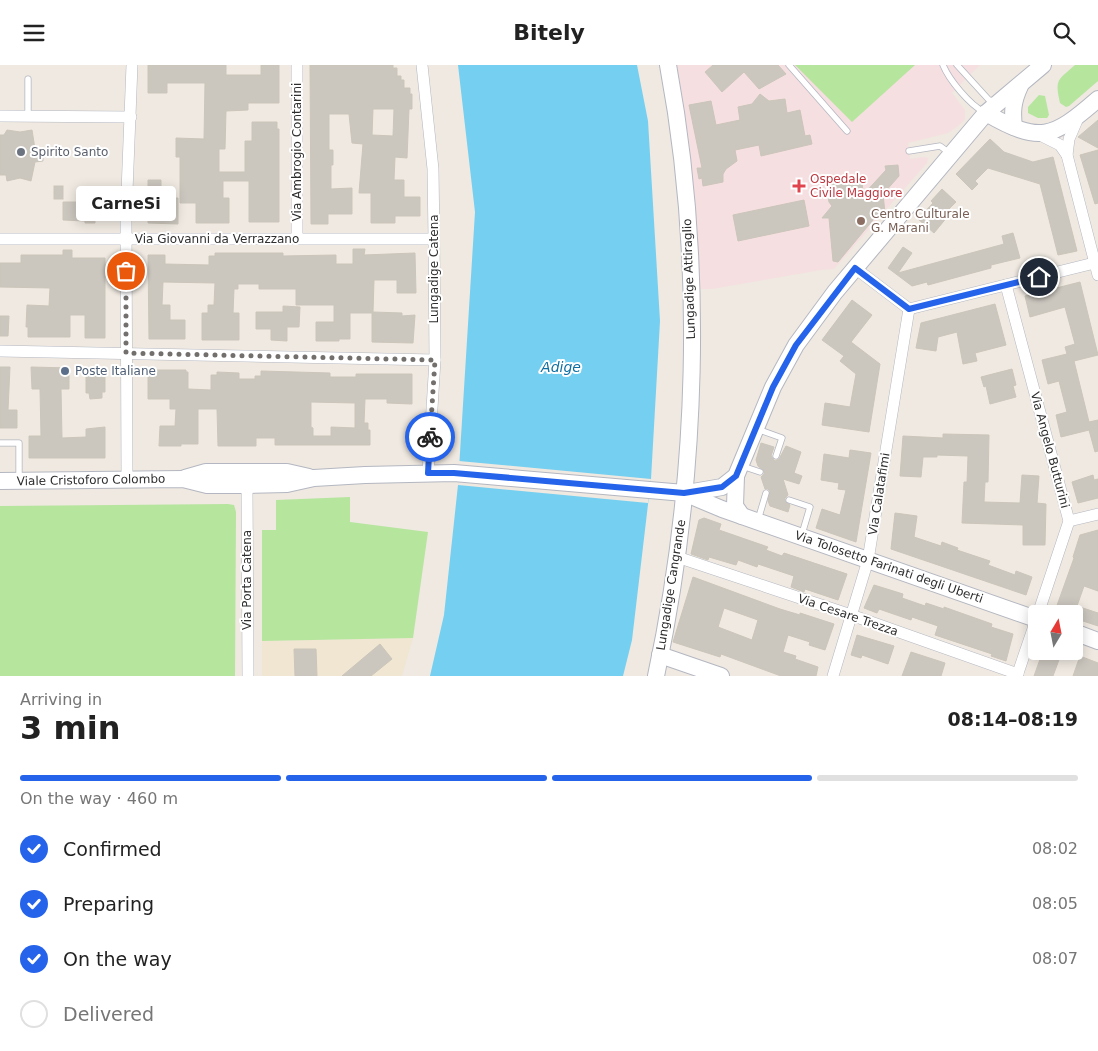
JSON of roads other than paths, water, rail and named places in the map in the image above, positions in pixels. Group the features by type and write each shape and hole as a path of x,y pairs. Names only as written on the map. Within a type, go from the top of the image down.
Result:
{"street":[{"path":"127,479 126,239 132,65"},
{"name":"Via Ambrogio Contarini","path":"297,65 297,238"},
{"name":"Lungadige Catena","path":"422,65 433,169 435,360 428,473"},
{"name":"Lungadige Attiraglio","path":"668,65 684,181 692,288 692,369 684,493"},
{"path":"750,518 735,506 738,471 773,387 796,345 855,268 971,131 992,108 1043,65"},
{"path":"1014,127 1013,105 1020,84"},
{"path":"992,108 1014,127 1022,131 1044,134 1059,130 1098,99"},
{"path":"1067,155 1069,139 1080,115"},
{"path":"0,116 131,117"},
{"path":"971,131 985,126 1014,127"},
{"path":"1038,134 1060,145 1067,155 1098,275"},
{"name":"Via Giovanni da Verrazzano","path":"0,239 434,239"},
{"path":"855,268 909,309 1096,263"},
{"name":"Via Angelo Butturini","path":"1006,285 1069,521 1041,605"},
{"name":"Via Calatafimi","path":"833,676 868,560 909,309"},
{"path":"0,351 435,360"},
{"path":"684,493 722,487 738,471"},
{"name":"Viale Cristoforo Colombo","path":"183,479 206,472 287,472 314,478"},
{"name":"Viale Cristoforo Colombo","path":"0,481 183,479 207,485 247,485 287,484 314,478 454,473 657,490"},
{"name":"Via Porta Catena","path":"247,485 248,676"},
{"name":"Via Tolosetto Farinati degli Uberti","path":"657,490 684,493 1028,617"},
{"name":"Lungadige Cangrande","path":"656,676 671,598 684,493"},
{"path":"1069,521 1098,514"},
{"name":"Via Cesare Trezza","path":"677,557 851,615 1018,675"},
{"path":"1083,635 1098,641"},
{"path":"1018,675 1028,644"},
{"path":"660,655 722,676"}],"lane":[{"path":"790,65 847,131"},
{"path":"944,65 953,82 976,107 992,108 989,100 956,65"},
{"path":"28,79 28,116"},
{"path":"909,151 940,146 951,154"},
{"path":"756,429 782,438 776,456"},
{"path":"0,443 19,443 19,480"},
{"path":"738,471 760,472"},
{"path":"750,518 766,493"},
{"path":"790,500 810,507 802,536"}],"water":[{"name":"Adige","path":"458,65 637,65 648,121 660,321 651,479 632,640 623,676 430,676 444,615 458,485 475,212"}],"place":[{"name":"Spirito Santo","path":"21,152"},
{"name":"Ospedale Civile Maggiore","path":"799,186"},
{"name":"Centro Culturale G. Marani","path":"861,221"},
{"name":"CarneSi","path":"126,271"},
{"name":"Poste Italiane","path":"65,371"}]}
